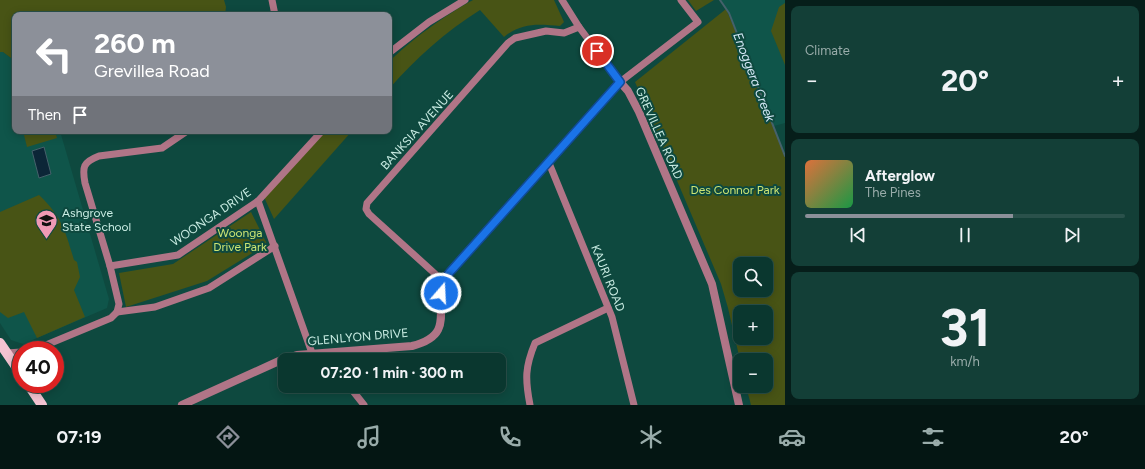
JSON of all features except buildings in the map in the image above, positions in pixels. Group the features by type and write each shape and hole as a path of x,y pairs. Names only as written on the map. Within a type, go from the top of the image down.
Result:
{"main road":[{"path":"0,343 12,359"},
{"path":"32,393 38,405"},
{"path":"34,393 42,405"}],"street":[{"path":"272,0 274,12"},
{"path":"392,51 429,22 465,0"},
{"name":"GREVILLEA ROAD","path":"562,0 579,26 628,91 639,112 712,284 739,405"},
{"path":"443,281 620,82 698,22 681,0"},
{"name":"BANKSIA AVENUE","path":"443,281 369,214 366,209 367,203 508,43 515,38 546,31 564,33 579,26"},
{"path":"56,341 111,318 117,312 119,304 110,266 85,183 83,171 86,164 100,156 162,148 183,134"},
{"name":"WOONGA DRIVE","path":"110,266 178,254 258,200 319,134"},
{"name":"KAURI ROAD","path":"549,163 619,338 634,405"},
{"path":"258,200 312,353"},
{"path":"117,312 155,307 209,288 275,246"},
{"name":"GLENLYON DRIVE","path":"323,353 412,346 429,339 437,331 442,321 441,293 443,281"},
{"path":"530,405 526,375 527,362 535,343 608,308"},
{"path":"7,353 12,353"},
{"name":"GLENLYON DRIVE","path":"182,405 278,361"},
{"path":"355,393 364,405"}],"shaded area":[{"path":"720,0 785,0 785,123 774,126 729,13"},
{"name":"Ashgrove State School","path":"0,52 3,52 12,59 12,134 61,134 109,299 107,308 30,341 11,340 0,323"},
{"path":"44,147 51,174 39,178 32,151"}],"green space":[{"path":"0,0 224,0 226,7 225,12 12,12 12,59 3,52 0,52"},
{"path":"473,0 554,0 564,22 560,26 524,26 504,37 480,10 455,27 432,46 392,86 392,59 429,28"},
{"path":"688,0 714,0 696,11"},
{"path":"785,3 785,65 771,31 779,7"},
{"name":"Des Connor Park","path":"726,9 756,78 785,156 785,405 751,405 748,393 773,393 773,353 738,353 737,345 773,345 773,305 733,305 733,330 721,284 635,82"},
{"path":"24,134 56,134 57,138 27,147"},
{"path":"323,134 349,134 274,219 264,197"},
{"path":"39,195 53,210 62,224 74,260 77,262 80,277 74,290 85,317 37,338 24,312 8,318 0,312 0,212"},
{"name":"Woonga Drive Park","path":"251,212 267,244 207,281 126,307 119,273 173,264"}],"waterway":[{"name":"Enoggera Creek","path":"720,0 729,13 785,156"}],"place":[{"name":"Ashgrove State School","path":"46,240"}],"route":[{"path":"441,293 443,281 446,276 620,82 597,51"}]}
